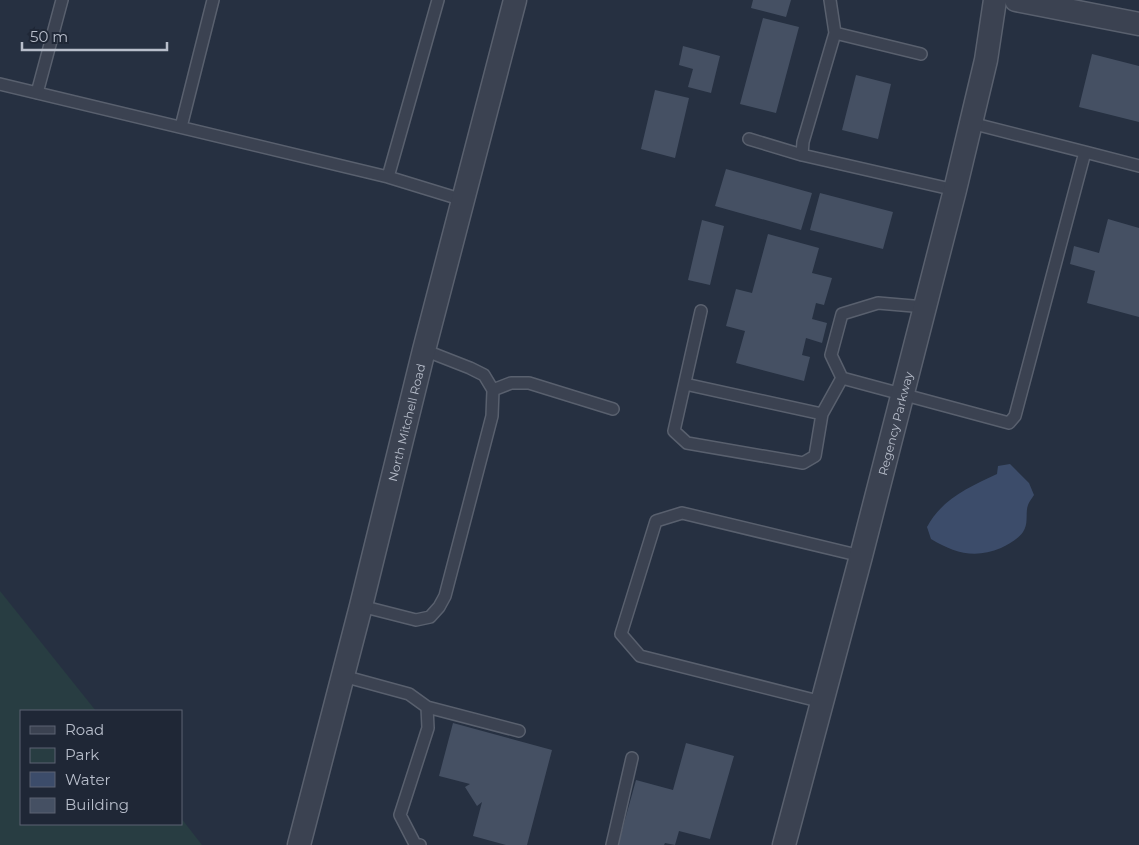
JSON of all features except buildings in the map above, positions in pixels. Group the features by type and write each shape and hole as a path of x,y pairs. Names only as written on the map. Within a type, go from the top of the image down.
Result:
{"street":[{"name":"North Mitchell Road","path":"299,845 515,0"},
{"name":"Regency Parkway","path":"784,845 862,556 971,124 986,60 995,0"},
{"path":"1016,0 1070,5 1139,24"}],"lane":[{"path":"37,93 62,0"},
{"path":"181,128 213,0"},
{"path":"388,177 438,0"},
{"path":"802,155 803,142 835,33 830,0"},
{"path":"835,33 921,54"},
{"path":"0,84 388,177 463,200"},
{"path":"971,124 1139,166"},
{"path":"749,140 802,155 954,190"},
{"path":"925,307 878,303 842,314 831,355 842,378 1009,423 1015,416 1085,152"},
{"path":"701,311 674,431 687,443 803,463 815,456 822,414 842,378"},
{"path":"361,606 416,620 430,617 439,607 445,596 492,416 493,390 484,376 470,368 424,350"},
{"path":"493,390 511,382 529,383 613,409"},
{"path":"685,384 822,414"},
{"path":"822,702 640,656 621,634 656,521 682,513 862,556"},
{"path":"343,676 409,694 427,707 519,731"},
{"path":"420,845 414,844 400,815 428,728 427,707"},
{"path":"612,845 632,758"}],"green space":[{"path":"0,591 95,710 20,710 20,825 182,825 182,819 202,845 0,845"}],"water":[{"path":"1010,464 1029,483 1034,495 1028,505 1025,529 1019,537 1001,548 973,554 956,551 931,539 927,527 933,517 948,501 997,474 998,466"}]}
